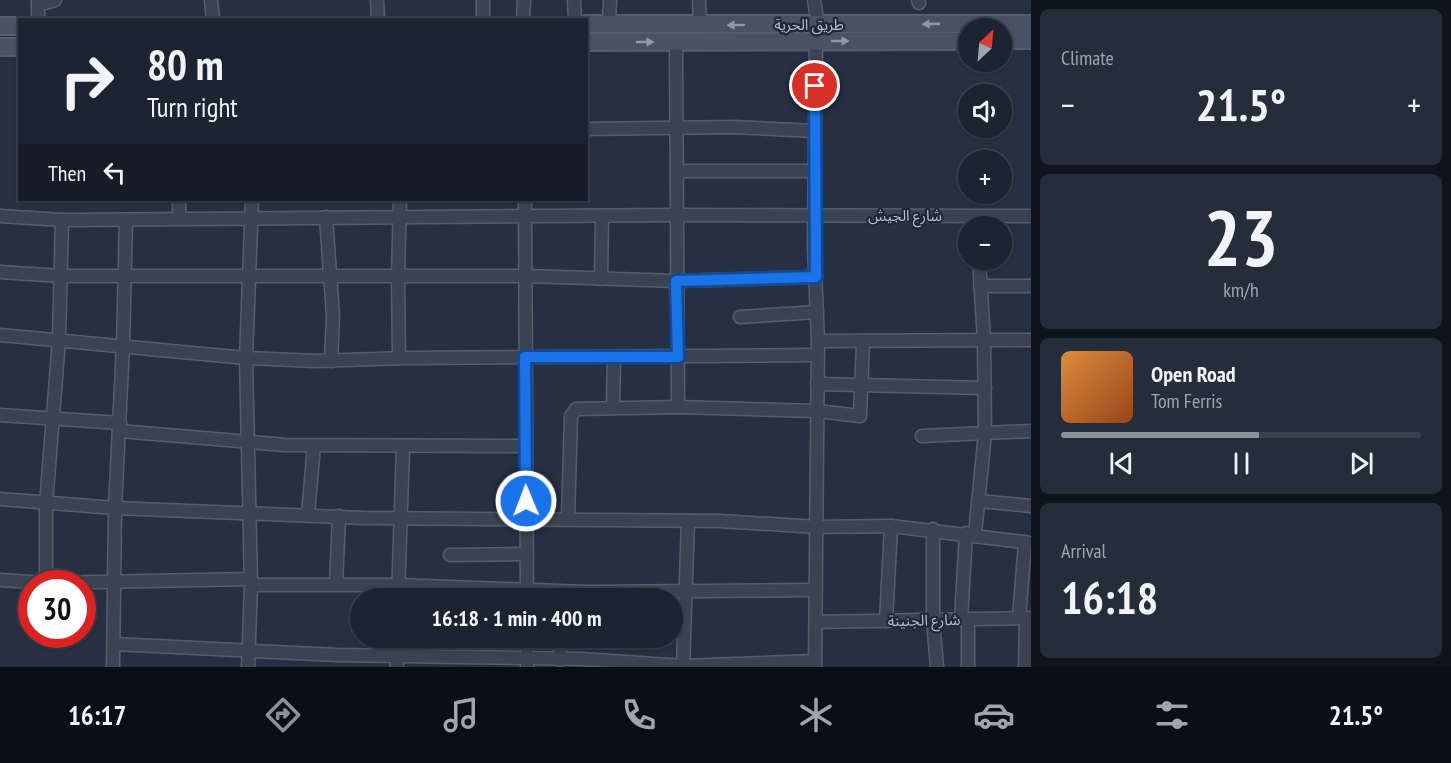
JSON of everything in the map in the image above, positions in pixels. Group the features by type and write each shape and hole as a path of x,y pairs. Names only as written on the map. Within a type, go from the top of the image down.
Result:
{"main road":[{"name":"طريق الحرية","path":"588,24 1031,24"},
{"path":"0,26 18,26"},
{"name":"طريق الحرية","path":"588,42 958,40"},
{"path":"1012,40 1031,40"},
{"path":"0,47 18,47"}],"street":[{"path":"38,18 38,2 55,0"},
{"path":"211,0 213,18"},
{"path":"377,0 378,18"},
{"path":"483,0 483,18"},
{"path":"523,18 524,0"},
{"path":"574,0 575,18"},
{"path":"609,24 610,0"},
{"path":"699,0 700,25"},
{"path":"814,0 818,24"},
{"path":"114,644 249,650 398,661 527,663 582,659 683,667 815,664 818,341 814,171 816,41"},
{"path":"676,42 678,406"},
{"path":"588,129 676,126 815,131"},
{"path":"677,171 814,171"},
{"path":"179,201 179,218"},
{"path":"248,667 250,582 246,358 251,275 252,201"},
{"path":"399,358 400,201"},
{"path":"525,201 528,588"},
{"name":"شارع الجيش","path":"0,216 62,220 816,215 958,220"},
{"path":"601,279 602,216"},
{"name":"شارع الجيش","path":"1012,218 1031,216"},
{"path":"326,217 333,316 331,361"},
{"path":"113,667 116,581 115,508 123,346 126,219"},
{"path":"46,570 46,504 59,340 62,220"},
{"path":"969,667 964,619 970,534 979,501 985,433 984,340 980,270"},
{"path":"0,272 60,276 526,276 676,281 816,277"},
{"path":"980,286 1031,286"},
{"path":"740,317 817,312"},
{"path":"0,335 246,358 331,361 399,358 817,355"},
{"path":"818,341 1031,340"},
{"path":"568,519 572,414 579,407 678,406 817,411 860,416 863,342"},
{"path":"613,406 614,358"},
{"path":"817,384 860,387 985,388"},
{"path":"0,415 247,442 314,446 525,446"},
{"path":"922,436 1031,431"},
{"path":"308,514 314,446"},
{"path":"398,585 403,447"},
{"path":"0,500 115,508 400,518 688,521 817,527 891,526 1028,542 1025,667"},
{"path":"979,501 1031,506"},
{"path":"336,585 339,516"},
{"path":"683,667 688,521"},
{"path":"886,621 891,526"},
{"path":"933,530 933,621 937,667"},
{"path":"450,555 527,554"},
{"path":"0,580 18,581"},
{"path":"96,582 250,582 441,588"},
{"path":"683,591 815,590"},
{"name":"شارع الجنينة","path":"816,622 1025,618"},
{"path":"526,648 527,663"},
{"path":"560,648 560,660"}],"route":[{"path":"526,501 525,357 678,357 676,281 816,277 814,247 816,215 815,86"}]}
